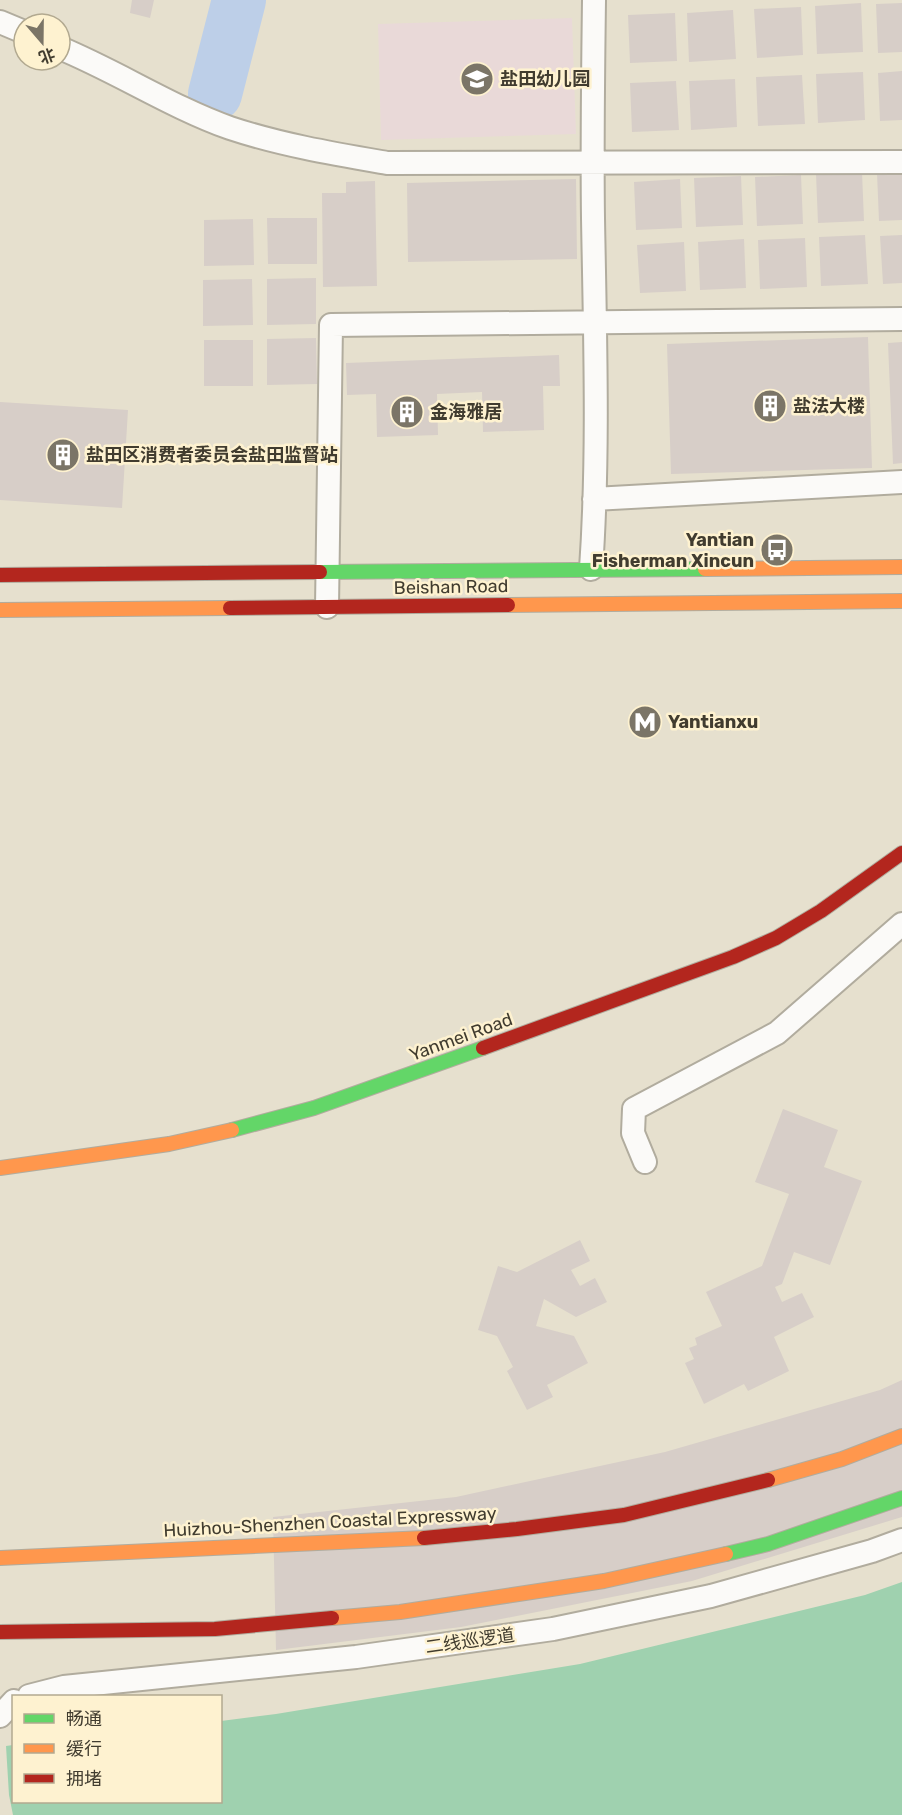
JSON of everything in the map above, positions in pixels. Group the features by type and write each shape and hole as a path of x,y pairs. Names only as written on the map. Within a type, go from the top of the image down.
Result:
{"main road":[{"name":"Beishan Road","path":"0,575 902,567"},
{"name":"Beishan Road","path":"0,610 902,601"},
{"name":"Yanmei Road","path":"0,1168 169,1143 241,1128 314,1108 382,1085 733,957 776,938 821,911 902,853"},
{"name":"Huizhou-Shenzhen Coastal Expressway","path":"0,1558 409,1539 517,1529 624,1515 735,1489 842,1459 902,1436"},
{"path":"0,1632 215,1629 423,1608 604,1581 756,1546 902,1498"}],"street":[{"path":"591,569 594,499 595,321 592,163 594,0"},
{"path":"72,53 158,97 231,128 309,149 387,163 902,162"},
{"path":"327,607 331,324 902,319"},
{"path":"594,499 902,482"},
{"path":"645,1162 633,1133 634,1109 777,1033 902,924"},
{"name":"二线巡逻道","path":"33,1695 64,1687 356,1657 554,1629 711,1596 872,1551 902,1540"},
{"path":"0,1716 12,1703"}],"shaded area":[{"name":"盐田幼儿园","path":"572,18 576,134 381,140 378,24"}],"green space":[{"path":"902,1582 902,1815 13,1815 9,1795 6,1746 12,1745 12,1803 222,1803 222,1721 580,1664 865,1595"}],"building":[{"path":"132,0 154,0 150,18 130,13"},
{"path":"861,3 863,52 817,54 815,6"},
{"path":"902,3 902,52 878,53 876,4"},
{"path":"801,7 803,55 757,58 754,9"},
{"path":"733,10 736,59 689,62 687,13"},
{"path":"675,13 677,61 630,63 628,15"},
{"path":"902,71 902,120 880,121 878,73"},
{"path":"863,72 865,120 818,123 816,74"},
{"path":"802,75 805,124 758,126 756,77"},
{"path":"735,79 737,127 691,130 689,81"},
{"path":"676,81 679,130 632,132 630,83"},
{"path":"862,172 864,221 818,223 816,174"},
{"path":"902,172 902,220 879,221 877,173"},
{"path":"801,175 803,224 757,226 755,177"},
{"path":"741,176 743,225 696,227 694,178"},
{"path":"576,179 577,259 408,262 407,183"},
{"path":"680,179 682,228 636,230 634,182"},
{"path":"375,181 377,286 323,287 322,193 346,193 346,182"},
{"path":"267,218 317,218 317,264 268,264"},
{"path":"253,219 254,265 204,266 204,220"},
{"path":"865,235 868,284 821,286 819,237"},
{"path":"902,235 902,283 883,284 880,236"},
{"path":"805,238 807,287 760,289 758,240"},
{"path":"744,239 746,288 700,290 698,242"},
{"path":"684,242 686,291 640,293 637,245"},
{"path":"316,278 316,324 267,325 267,279"},
{"path":"252,279 253,325 203,326 203,280"},
{"name":"盐法大楼","path":"868,337 872,468 671,474 667,344"},
{"path":"316,338 317,384 267,385 267,339"},
{"path":"204,340 253,340 253,386 204,386"},
{"path":"902,342 902,463 893,464 888,343"},
{"name":"金海雅居","path":"559,355 560,386 543,386 544,430 483,432 482,392 437,394 438,435 377,437 376,394 347,395 346,363"},
{"name":"盐田区消费者委员会盐田监督站","path":"0,402 128,410 122,508 0,500"},
{"path":"783,1109 838,1130 824,1167 862,1181 830,1265 794,1252 782,1284 775,1287 782,1302 802,1293 814,1317 774,1337 789,1371 748,1391 744,1384 704,1404 685,1363 694,1359 689,1348 697,1345 695,1338 722,1326 706,1292 762,1266 789,1194 755,1182"},
{"path":"580,1240 590,1261 571,1270 580,1286 595,1278 607,1302 576,1317 544,1299 536,1326 574,1336 588,1363 547,1385 553,1397 527,1410 507,1371 513,1367 497,1336 478,1330 498,1266 517,1272"},
{"path":"902,1380 902,1517 692,1581 461,1627 276,1650 273,1517 456,1497 665,1452 880,1390"}],"waterway":[{"path":"215,94 239,0"}],"traffic: fast":[{"path":"320,572 705,569"},
{"path":"232,1130 314,1108 483,1048"},
{"path":"726,1554 768,1544 902,1498"}],"traffic: slow":[{"path":"705,569 902,567"},
{"path":"508,605 902,601"},
{"path":"0,610 230,608"},
{"path":"0,1168 169,1144 232,1130"},
{"path":"768,1480 842,1459 902,1436"},
{"path":"0,1558 424,1538"},
{"path":"332,1618 400,1612 604,1581 726,1554"}],"traffic: jam":[{"path":"0,575 320,572"},
{"path":"230,608 508,605"},
{"path":"483,1048 733,957 776,938 821,911 902,853"},
{"path":"424,1538 624,1515 768,1480"},
{"path":"0,1632 215,1629 332,1618"}],"place":[{"name":"盐田幼儿园","path":"477,79"},
{"name":"盐法大楼","path":"770,406"},
{"name":"金海雅居","path":"407,412"},
{"name":"盐田区消费者委员会盐田监督站","path":"63,455"},
{"name":"Yantian Fisherman Xincun","path":"777,550"},
{"name":"Yantianxu","path":"645,722"}]}
